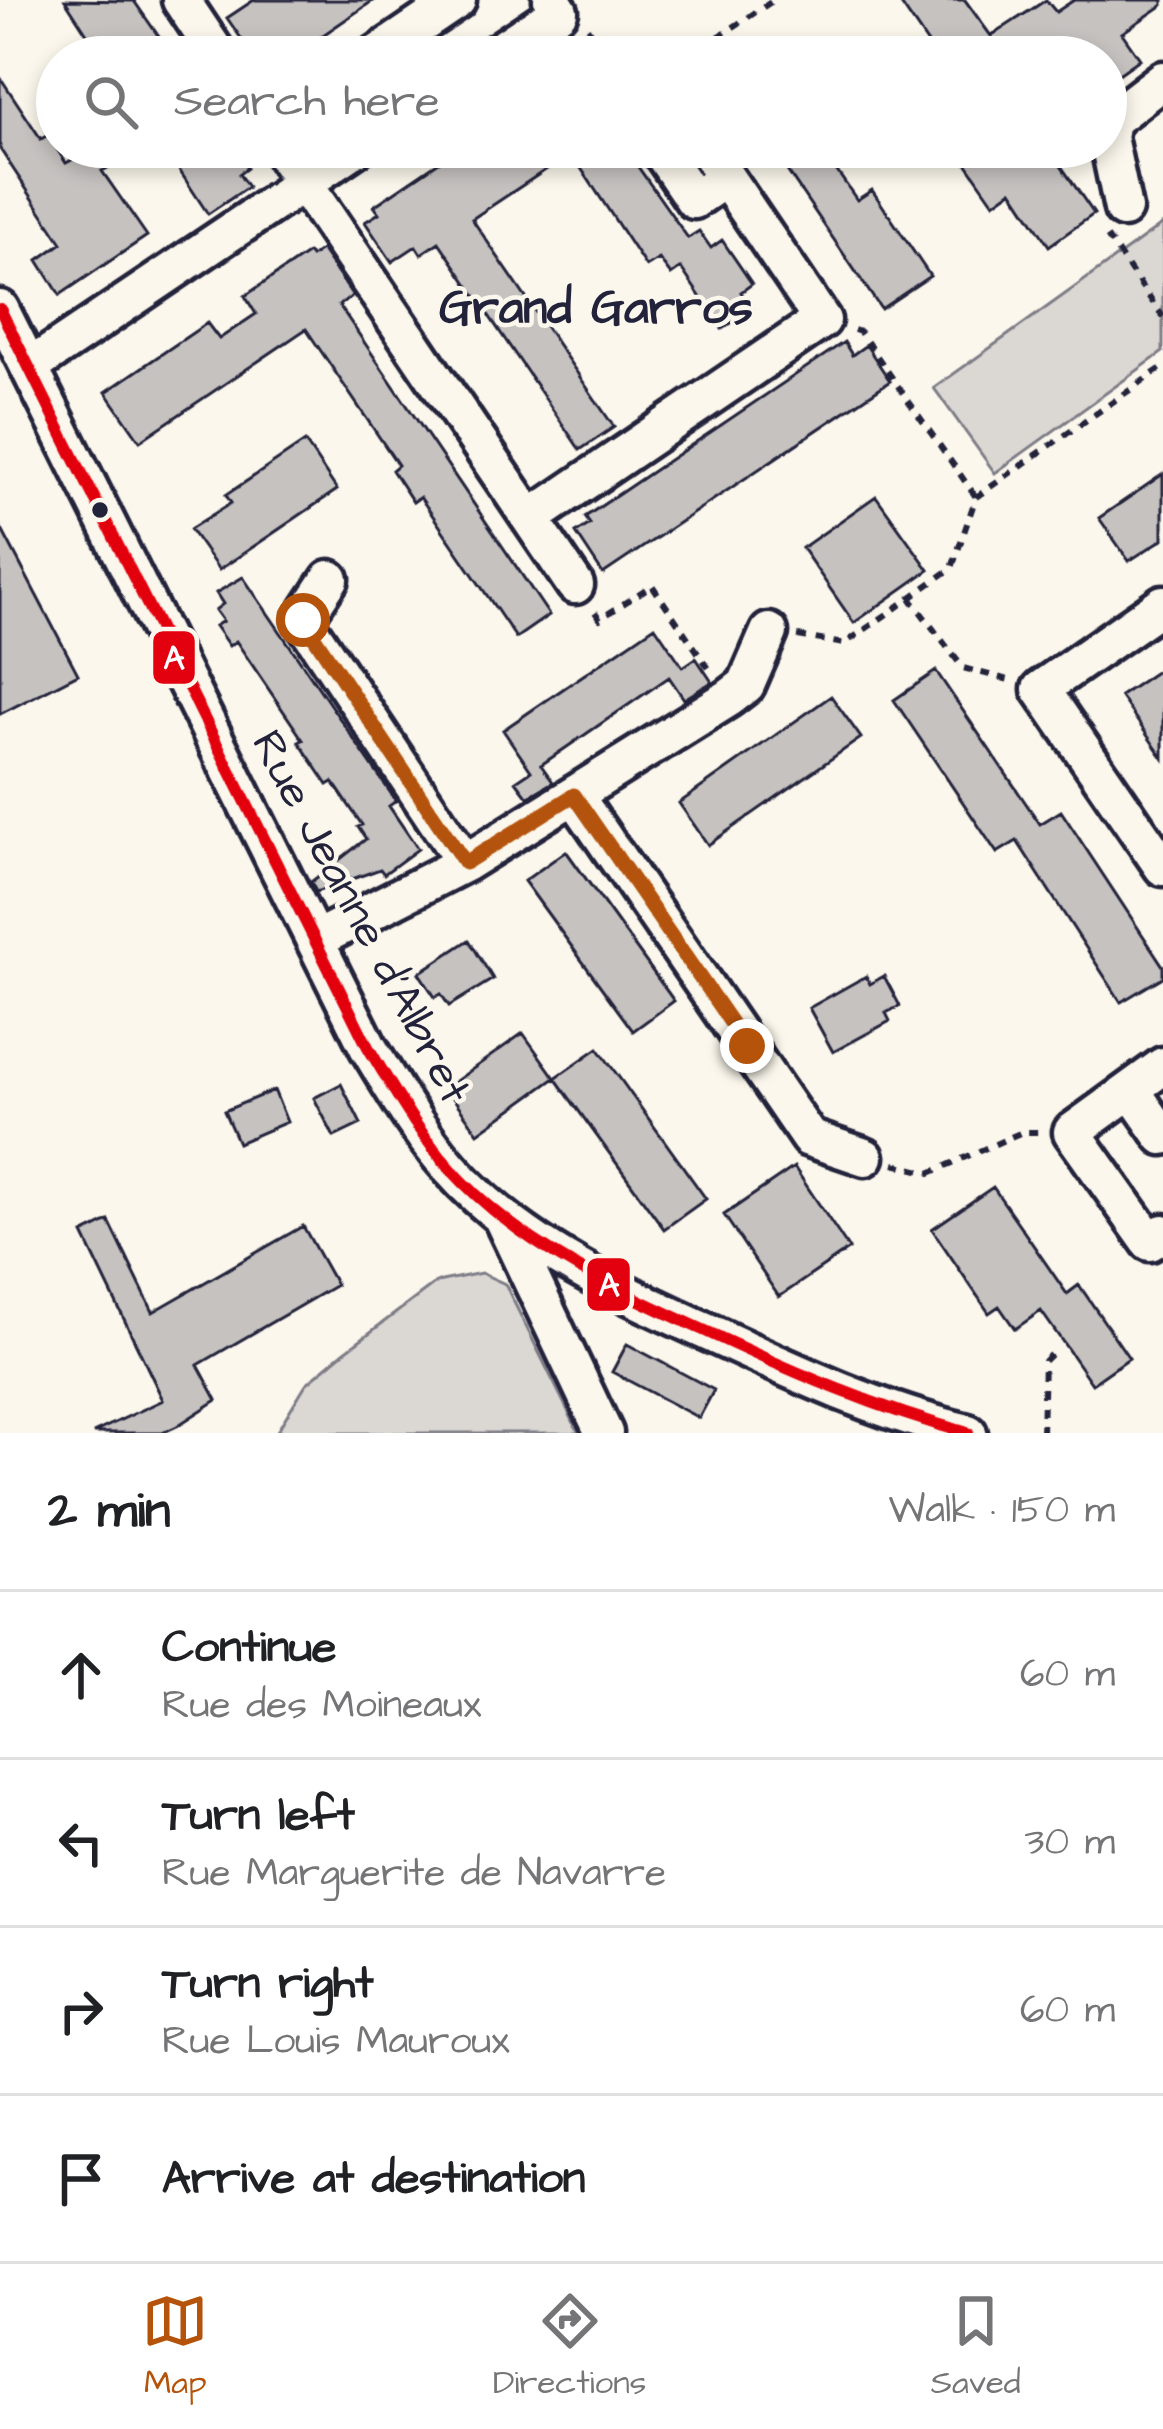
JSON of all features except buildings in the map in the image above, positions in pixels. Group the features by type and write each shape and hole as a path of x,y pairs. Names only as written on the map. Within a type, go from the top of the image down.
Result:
{"street":[{"path":"181,0 205,36"},
{"path":"404,36 457,0"},
{"path":"522,36 559,11 552,0"},
{"path":"1127,108 1163,80"},
{"path":"294,168 575,585"},
{"path":"29,367 326,168"},
{"path":"672,168 694,200 726,178"},
{"path":"531,518 822,320 719,168"},
{"path":"1115,168 1124,209"},
{"name":"Rue Jeanne d'Albret","path":"0,308 368,1047 413,1122 463,1182 501,1217 562,1261 616,1290 811,1380 904,1417 968,1433"},
{"path":"330,579 303,620 465,863"},
{"path":"1163,604 1041,689 1163,867"},
{"path":"315,940 465,863 729,698 746,685 770,632"},
{"path":"574,795 809,1138 866,1157"},
{"path":"1163,1066 1072,1132 1150,1242 1163,1233"},
{"path":"1130,1090 1163,1136"},
{"path":"501,1217 604,1433"}],"path":[{"path":"720,36 774,0"},
{"path":"1124,209 1106,238 1163,317"},
{"path":"822,320 860,332 976,496"},
{"path":"770,632 844,644 952,568 976,496 1163,367"},
{"path":"575,585 600,620 652,585 729,698"},
{"path":"910,598 963,668 1041,689"},
{"path":"866,1157 930,1173 1022,1132 1072,1132"},
{"path":"1042,1433 1044,1361 1052,1353"}],"shaded area":[{"path":"1163,224 1163,352 995,473 934,388"},
{"path":"481,1273 505,1284 579,1433 276,1433 306,1384 344,1352 437,1282"}],"transit line":[{"name":"A","path":"0,309 368,1047 411,1118 449,1167 518,1230 612,1286 806,1376 968,1433"}],"district":[{"name":"Grand Garros","path":"596,306"}],"route":[{"path":"303,620 465,863 574,795 747,1046"}]}
